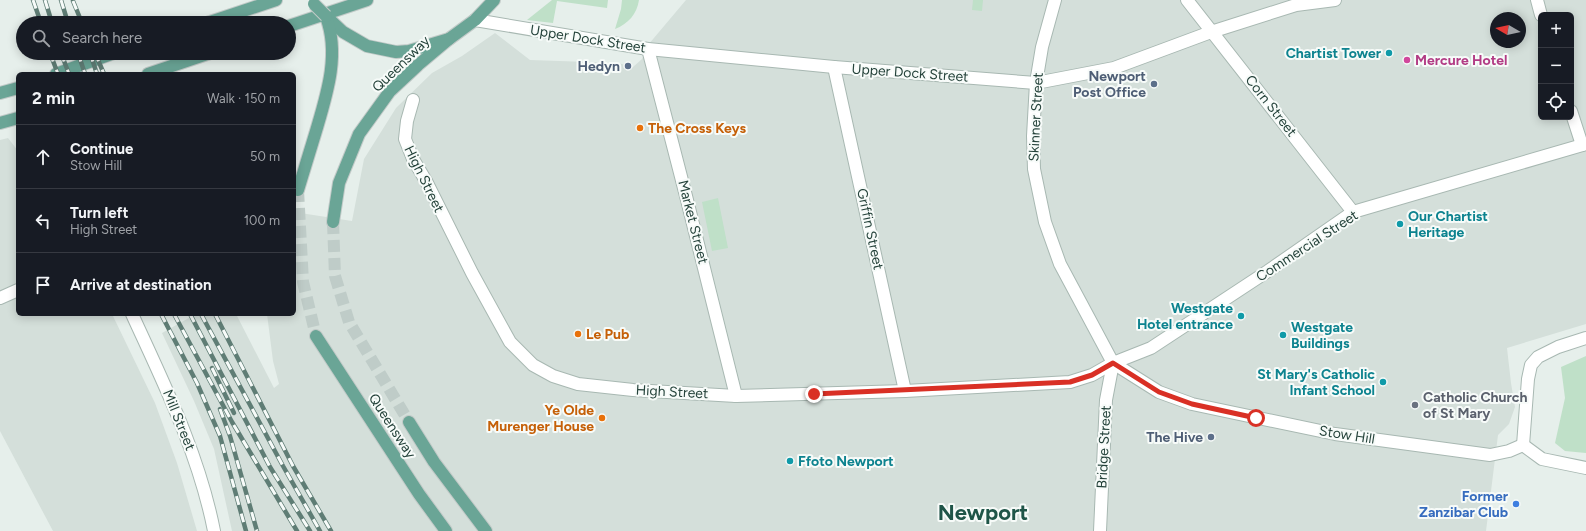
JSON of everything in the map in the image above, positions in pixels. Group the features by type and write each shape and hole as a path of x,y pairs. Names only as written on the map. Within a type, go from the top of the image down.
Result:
{"main road":[{"path":"228,16 276,0"},
{"path":"296,24 367,0"},
{"path":"311,1 330,22 355,40 367,46 396,52 421,48 449,39 475,20 494,0"},
{"path":"298,190 329,83 332,51 330,22"},
{"name":"Queensway","path":"333,222 339,183 359,134 390,92 418,65 449,39"},
{"path":"62,72 95,60"},
{"path":"154,72 189,60"},
{"path":"0,93 16,89"},
{"path":"0,124 16,119"},
{"name":"Queensway","path":"316,336 419,494 446,531"},
{"name":"Queensway","path":"409,422 434,462 486,531"}],"street":[{"name":"Skinner Street","path":"1055,0 1042,47 1036,83 1033,136 1034,169 1045,222 1060,264 1113,363"},
{"name":"Corn Street","path":"1187,0 1353,212"},
{"name":"Upper Dock Street","path":"475,20 644,48 834,68 1036,83 1114,68 1211,32 1296,5 1336,0"},
{"path":"1536,0 1540,12"},
{"name":"Market Street","path":"644,48 686,196 736,396"},
{"name":"Griffin Street","path":"834,68 906,391"},
{"name":"High Street","path":"413,100 407,121 405,139 413,159 426,181 472,273 510,342 533,365 553,376 578,384 633,390 736,396 906,391 1070,382 1092,375 1113,363"},
{"path":"1574,119 1584,144"},
{"name":"Commercial Street","path":"1113,363 1151,348 1268,272 1353,212 1584,144"},
{"path":"0,298 16,291"},
{"name":"Mill Street","path":"133,316 175,407 203,483 214,531"},
{"path":"1586,338 1558,346 1538,357 1531,365 1528,379 1523,445 1542,459 1586,468"},
{"name":"Stow Hill","path":"1113,363 1159,392 1192,404 1264,420 1335,434 1490,455 1509,451 1523,445"},
{"name":"Bridge Street","path":"1100,531 1106,400 1113,363"}],"shaded area":[{"path":"686,0 1586,0 1586,324 1507,348 1515,407 1509,424 1498,435 1486,531 232,531 214,449 194,401 162,333 192,316 237,316 274,388 279,384 273,361 267,316 296,316 296,212 352,221 364,159 396,108 432,73 462,56 495,33 530,60 618,63 633,67 642,59 648,45"},
{"path":"8,138 16,148 16,316 113,316 155,403 177,463 197,531 53,531 0,431 0,140"}],"green space":[{"path":"552,0 608,0 607,8 557,1 553,23 527,20"},
{"path":"622,0 639,0 636,10 631,18 615,29 621,9"},
{"path":"973,0 983,0 982,11 972,10"},
{"path":"718,198 728,248 712,251 702,202"},
{"path":"1586,356 1586,453 1565,451 1555,443 1565,398 1561,367"}],"tunnel":[{"path":"298,190 303,282 316,336"},
{"path":"333,222 335,276 349,322 409,422"}],"railway":[{"path":"33,0 39,16"},
{"path":"45,0 50,16"},
{"path":"61,0 66,16"},
{"path":"73,1 79,16"},
{"path":"53,60 57,72"},
{"path":"64,60 68,72"},
{"path":"80,60 84,72"},
{"path":"92,60 96,72"},
{"path":"98,60 103,72"},
{"path":"162,316 197,383 220,436 246,531"},
{"path":"175,316 232,422 297,531"},
{"path":"191,316 270,467 310,531"},
{"path":"202,316 320,531"},
{"path":"216,316 293,466 331,531"},
{"path":"212,368 234,413"},
{"path":"220,409 230,436 257,531"}],"place":[{"name":"Chartist Tower","path":"1389,53"},
{"name":"Mercure Hotel","path":"1407,60"},
{"name":"Hedyn","path":"628,66"},
{"name":"Newport Post Office","path":"1154,84"},
{"name":"The Cross Keys","path":"640,128"},
{"name":"Our Chartist Heritage","path":"1400,224"},
{"name":"Westgate Hotel entrance","path":"1241,316"},
{"name":"Le Pub","path":"578,334"},
{"name":"Westgate Buildings","path":"1283,335"},
{"name":"St Mary's Catholic Infant School","path":"1383,382"},
{"name":"Catholic Church of St Mary","path":"1415,405"},
{"name":"Ye Olde Murenger House","path":"602,418"},
{"name":"The Hive","path":"1211,437"},
{"name":"Ffoto Newport","path":"790,461"},
{"name":"Former Zanzibar Club","path":"1516,504"}],"district":[{"name":"Newport","path":"983,512"}],"route":[{"path":"814,394 906,391 1070,382 1092,375 1113,363 1159,392 1192,404 1256,418"}]}
